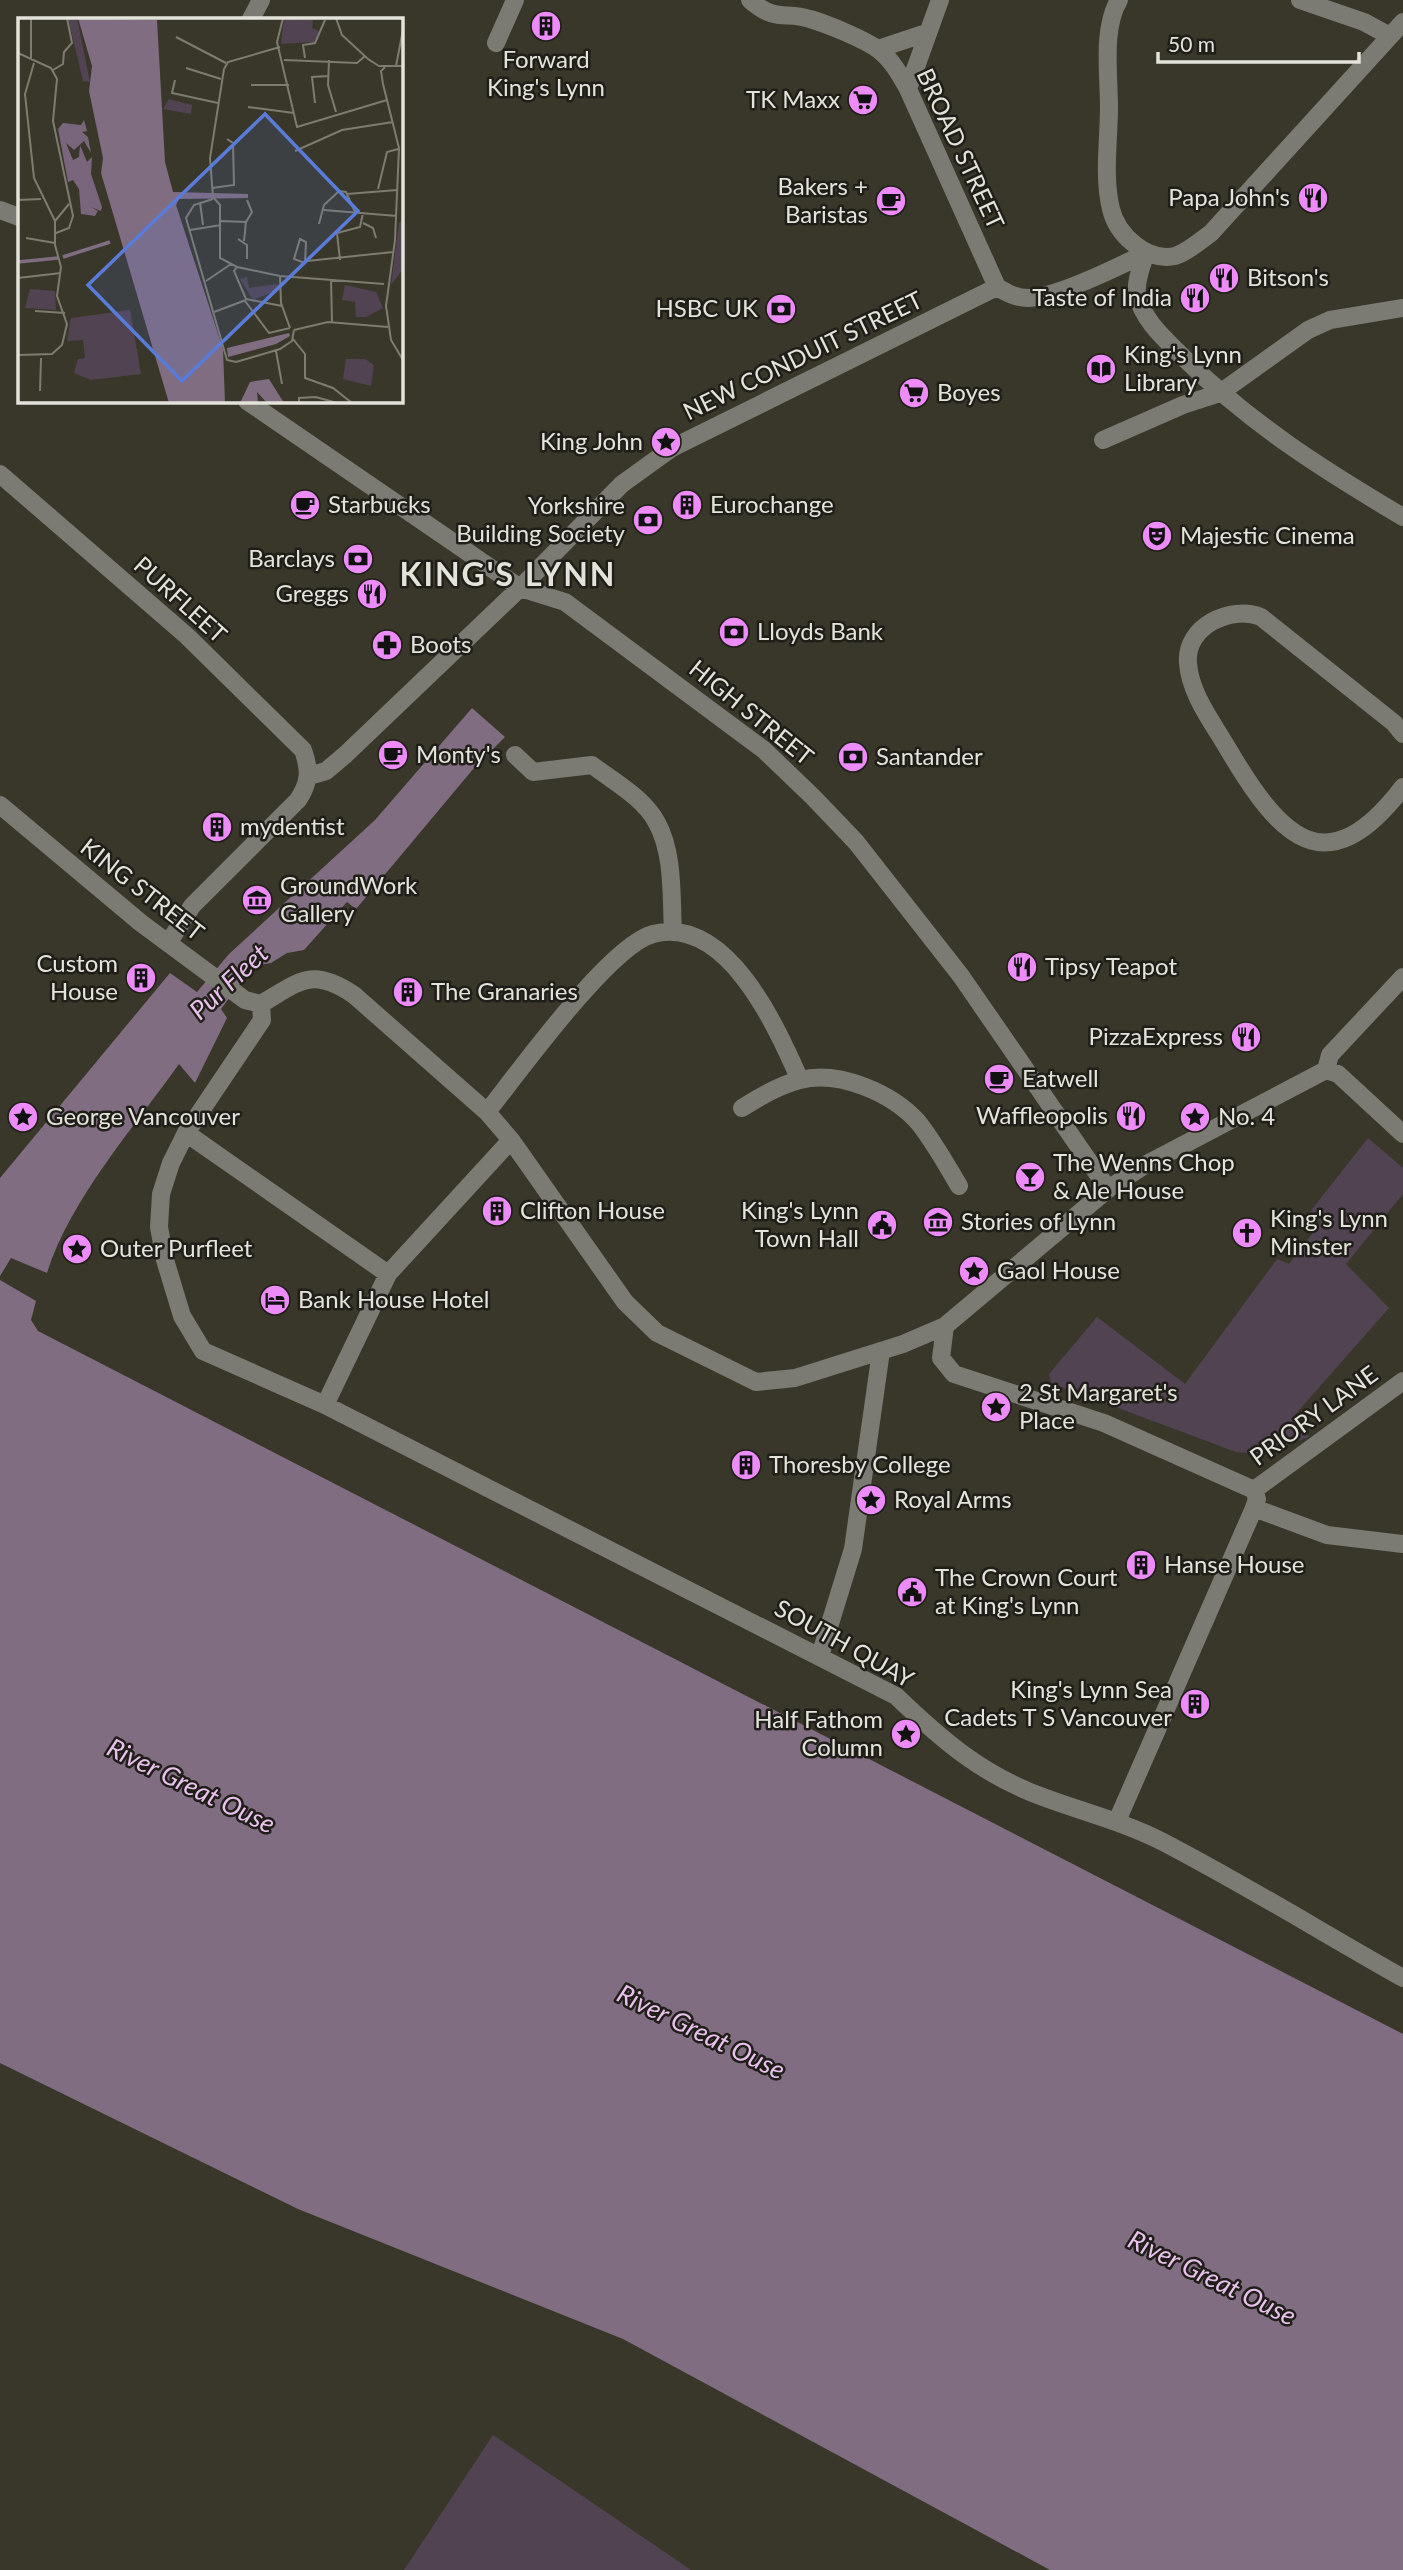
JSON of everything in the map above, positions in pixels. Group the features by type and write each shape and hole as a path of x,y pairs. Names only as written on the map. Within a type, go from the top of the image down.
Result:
{"street":[{"path":"252,18 261,0"},
{"path":"496,43 515,0"},
{"name":"BROAD STREET","path":"750,0 758,8 781,18 808,18 878,50 893,65 908,89 997,287"},
{"path":"908,89 940,0"},
{"path":"1119,0 1109,38 1108,189 1111,211 1118,226 1146,253 1162,257 1176,256 1211,233 1388,35 1403,22"},
{"path":"1300,0 1364,22 1388,35"},
{"path":"878,50 926,33"},
{"path":"0,210 18,216"},
{"path":"997,287 1009,295 1029,298 1099,276 1146,253"},
{"path":"1146,253 1136,290 1153,327 1220,393 1311,463 1403,517"},
{"name":"NEW CONDUIT STREET","path":"309,776 326,771 345,755 520,588 622,484 672,448 997,287"},
{"path":"1103,440 1183,405 1220,393 1308,330 1330,320 1403,307"},
{"name":"HIGH STREET","path":"248,402 520,588 565,601 764,750 856,842 961,975 1108,1189"},
{"name":"PURFLEET","path":"0,474 187,636 303,750 309,776"},
{"path":"1403,734 1394,723 1261,617 1250,613 1227,614 1206,625 1193,643 1187,660 1197,693 1260,799 1296,835 1319,843 1340,842 1361,829 1403,787"},
{"path":"515,755 528,779 592,765 633,796 657,822 669,862 673,931"},
{"path":"169,942 192,906 298,800 307,786 309,776"},
{"name":"KING STREET","path":"0,805 51,850 169,942 253,1002"},
{"path":"487,1112 595,979 617,956 651,935 673,931 694,936 713,947 744,978 777,1031 800,1080"},
{"path":"1326,1070 1330,1055 1403,977"},
{"path":"253,1002 299,980 312,978 333,983 391,1025 487,1112 511,1140 625,1302 657,1333 756,1382 795,1378 945,1326 1108,1189 1145,1165 1326,1070 1338,1074 1403,1133"},
{"name":"SOUTH QUAY","path":"253,1002 262,1020 186,1133 166,1177 159,1227 172,1286 192,1337 203,1351 325,1405 820,1656 896,1696 946,1744 990,1773 1041,1797 1117,1821 1162,1842 1403,1978"},
{"path":"741,1108 800,1080 818,1077 857,1084 898,1104 916,1120 959,1186"},
{"path":"186,1133 388,1274"},
{"path":"325,1405 388,1274 511,1140"},
{"path":"945,1326 940,1358 954,1374 1104,1423 1326,1535 1403,1544"},
{"path":"820,1656 853,1549 881,1350"},
{"name":"PRIORY LANE","path":"1254,1499 1403,1381"},
{"path":"1117,1821 1254,1499"}],"shaded area":[{"path":"1368,1138 1403,1168 1403,1194 1346,1264 1389,1308 1293,1417 1309,1437 1261,1454 1236,1452 1051,1383 1049,1374 1097,1317 1185,1384 1277,1259 1289,1264 1321,1222 1309,1213"},
{"path":"493,2435 691,2570 404,2570"}],"water":[{"name":"Pur Fleet","path":"472,708 505,737 474,768 356,909 347,902 304,950 287,953 271,963 253,966 221,1009 227,1018 195,1083 179,1064 87,1192 57,1246 47,1273 11,1258 0,1276 0,1178 170,973 197,992 229,954 375,820"},
{"name":"River Great Ouse","path":"0,1280 36,1301 31,1320 38,1331 1403,2034 1403,2570 1050,2570 623,2339 298,2209 0,2063"}],"place":[{"name":"Forward King's Lynn","path":"546,26"},
{"name":"TK Maxx","path":"863,100"},
{"name":"Papa John's","path":"1313,198"},
{"name":"Bakers + Baristas","path":"891,201"},
{"name":"Bitson's","path":"1224,278"},
{"name":"Taste of India","path":"1195,298"},
{"name":"HSBC UK","path":"781,309"},
{"name":"King's Lynn Library","path":"1101,369"},
{"name":"Boyes","path":"914,393"},
{"name":"King John","path":"666,442"},
{"name":"Starbucks","path":"305,505"},
{"name":"Eurochange","path":"687,505"},
{"name":"Yorkshire Building Society","path":"648,520"},
{"name":"Majestic Cinema","path":"1157,536"},
{"name":"Barclays","path":"358,559"},
{"name":"Greggs","path":"372,594"},
{"name":"Lloyds Bank","path":"734,632"},
{"name":"Boots","path":"387,645"},
{"name":"Monty's","path":"393,755"},
{"name":"Santander","path":"853,757"},
{"name":"mydentist","path":"217,827"},
{"name":"GroundWork Gallery","path":"257,900"},
{"name":"Tipsy Teapot","path":"1022,967"},
{"name":"Custom House","path":"141,978"},
{"name":"The Granaries","path":"408,992"},
{"name":"PizzaExpress","path":"1246,1037"},
{"name":"Eatwell","path":"999,1079"},
{"name":"Waffleopolis","path":"1131,1116"},
{"name":"George Vancouver","path":"23,1117"},
{"name":"No. 4","path":"1195,1117"},
{"name":"The Wenns Chop & Ale House","path":"1030,1177"},
{"name":"Clifton House","path":"497,1211"},
{"name":"Stories of Lynn","path":"938,1222"},
{"name":"King's Lynn Town Hall","path":"882,1225"},
{"name":"King's Lynn Minster","path":"1247,1233"},
{"name":"Outer Purfleet","path":"77,1249"},
{"name":"Gaol House","path":"974,1271"},
{"name":"Bank House Hotel","path":"275,1300"},
{"name":"2 St Margaret's Place","path":"996,1407"},
{"name":"Thoresby College","path":"746,1465"},
{"name":"Royal Arms","path":"871,1500"},
{"name":"Hanse House","path":"1141,1565"},
{"name":"The Crown Court at King's Lynn","path":"912,1592"},
{"name":"King's Lynn Sea Cadets T S Vancouver","path":"1195,1704"},
{"name":"Half Fathom Column","path":"906,1734"}],"district":[{"name":"KING'S LYNN","path":"508,575"}]}
